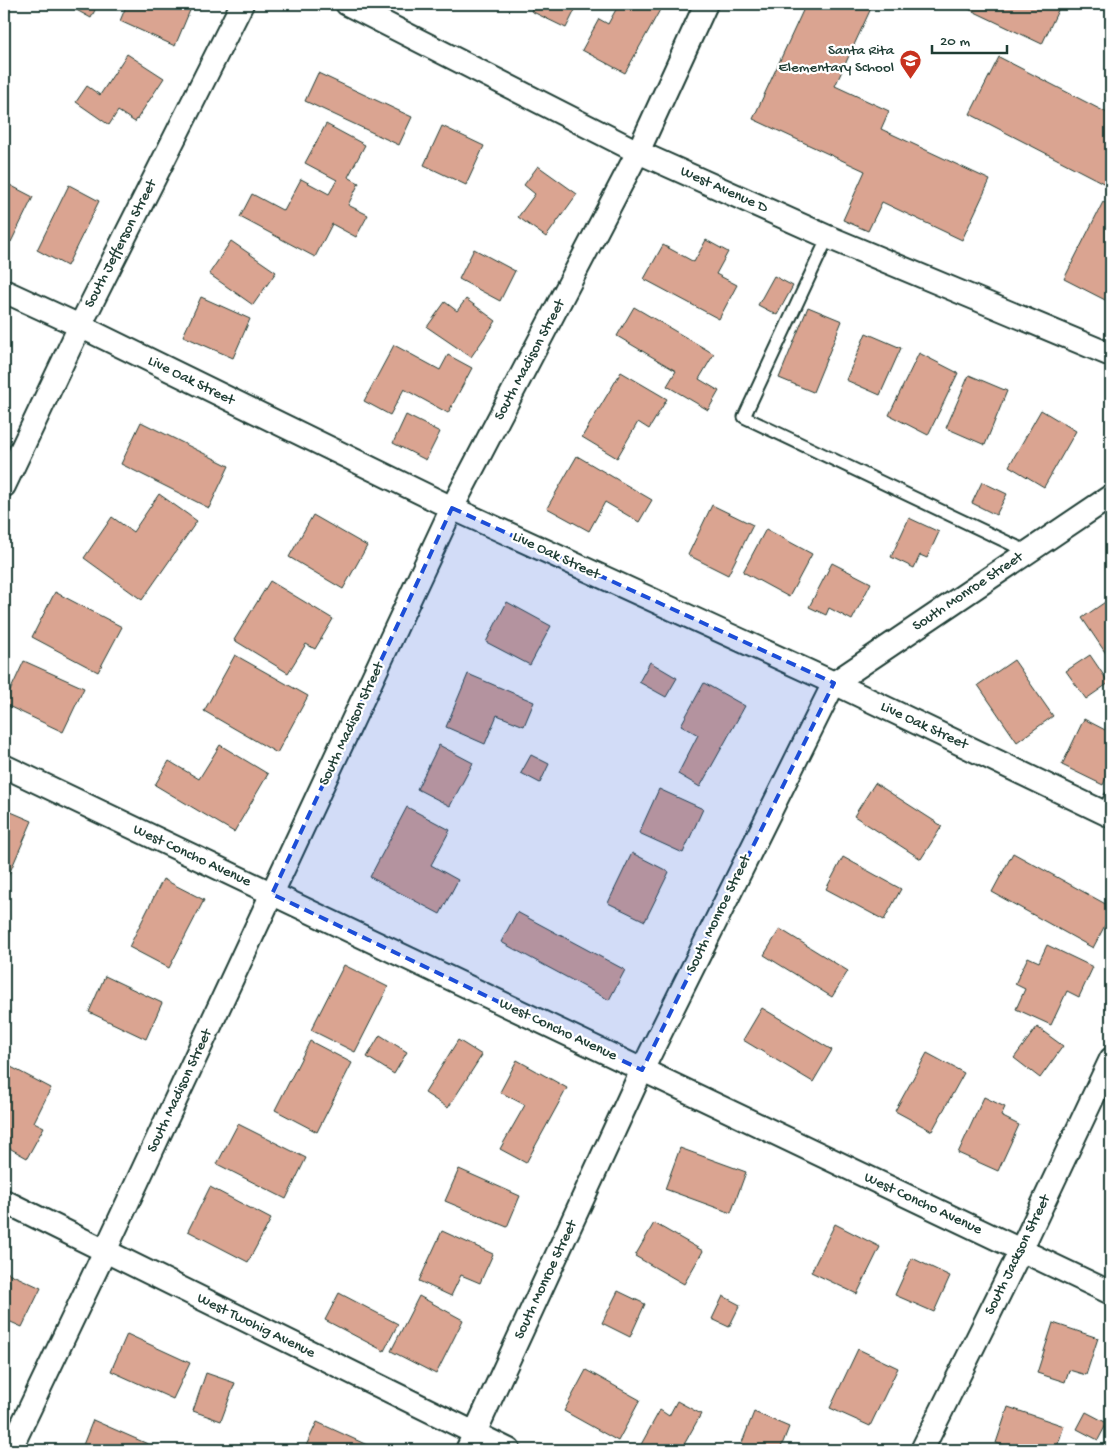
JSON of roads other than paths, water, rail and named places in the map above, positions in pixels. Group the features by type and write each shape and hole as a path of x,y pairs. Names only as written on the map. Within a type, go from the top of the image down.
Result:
{"street":[{"name":"South Jefferson Street","path":"4,486 80,326 242,4"},
{"name":"West Avenue D","path":"347,4 638,152 828,237 1111,355"},
{"name":"South Madison Street","path":"10,1450 452,508 638,152 706,4"},
{"name":"Live Oak Street","path":"4,291 80,326 452,508 1108,808"},
{"name":"South Monroe Street","path":"471,1442 642,1070 834,683 1111,496"},
{"name":"West Concho Avenue","path":"4,766 1111,1293"},
{"name":"South Jackson Street","path":"922,1450 1021,1250 1111,1059"},
{"name":"West Twohig Avenue","path":"4,1201 105,1251 471,1442 509,1450"}],"lane":[{"path":"828,237 744,417 1028,552"}],"place":[{"name":"Santa Rita Elementary School","path":"910,79"}]}
